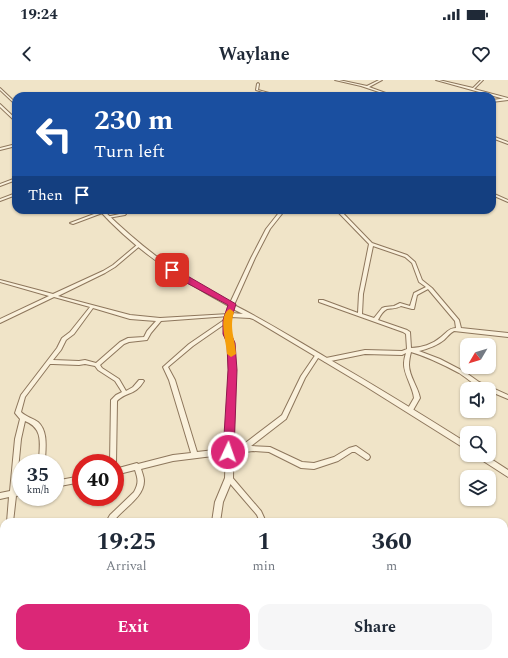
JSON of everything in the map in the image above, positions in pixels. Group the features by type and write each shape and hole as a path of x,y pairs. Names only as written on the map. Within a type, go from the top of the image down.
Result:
{"street":[{"path":"336,80 346,81 381,92"},
{"path":"367,87 381,80"},
{"path":"436,80 484,92"},
{"path":"473,89 482,80"},
{"path":"348,86 353,83"},
{"path":"258,84 257,90 264,92"},
{"path":"0,89 12,100"},
{"path":"496,96 508,99"},
{"path":"496,100 508,99"},
{"path":"0,105 12,117"},
{"path":"496,138 508,143"},
{"path":"0,149 12,146"},
{"path":"0,185 12,180"},
{"path":"0,200 12,196"},
{"path":"496,196 508,201"},
{"path":"72,223 94,214"},
{"path":"105,214 139,245 184,278 232,304 318,355 410,410 460,442"},
{"path":"108,217 124,214"},
{"path":"217,518 219,502 229,478 228,452 232,370 231,343 227,334 228,318 232,304 268,229 280,214"},
{"path":"342,214 371,244 406,256 410,259 414,264 420,281 429,287 457,321 471,330"},
{"path":"360,315 361,294 371,244"},
{"path":"0,321 104,272 114,266 139,245"},
{"path":"1,282 130,317 160,320 252,316"},
{"path":"374,320 384,309 387,308 395,308 400,304 412,308 415,294 429,287"},
{"path":"320,301 407,332 411,348 406,363 407,369 414,383 417,398 410,410"},
{"path":"42,454 43,438 36,424 23,419 18,413 23,396 59,349 64,339 72,333 92,307"},
{"path":"194,455 172,380 165,367 191,345 228,318"},
{"path":"96,365 122,343 128,340 145,339 160,320"},
{"path":"457,321 459,329"},
{"path":"326,360 365,352 402,353 411,348 438,341 449,331 459,329 508,335"},
{"path":"411,348 463,373 477,383 508,397"},
{"path":"239,451 284,417 303,377 318,355"},
{"path":"47,364 53,362 85,362 96,365 117,380 125,393"},
{"path":"113,454 114,400 125,393 135,390 141,381"},
{"path":"17,454 18,439 23,419"},
{"path":"124,470 194,455 239,451 253,448 270,450 308,467 336,459 351,450 356,449 367,457"},
{"path":"490,462 508,474"},
{"path":"111,518 133,497 138,489 141,481 137,466"},
{"path":"229,478 255,507 261,518"},
{"path":"0,496 12,494"},
{"path":"10,518 12,503"}],"slow traffic":[{"path":"230,312 227,320 227,334 231,343 231,354"}],"route":[{"path":"172,270 232,304 227,320 227,334 231,343 232,370 228,452"}]}
